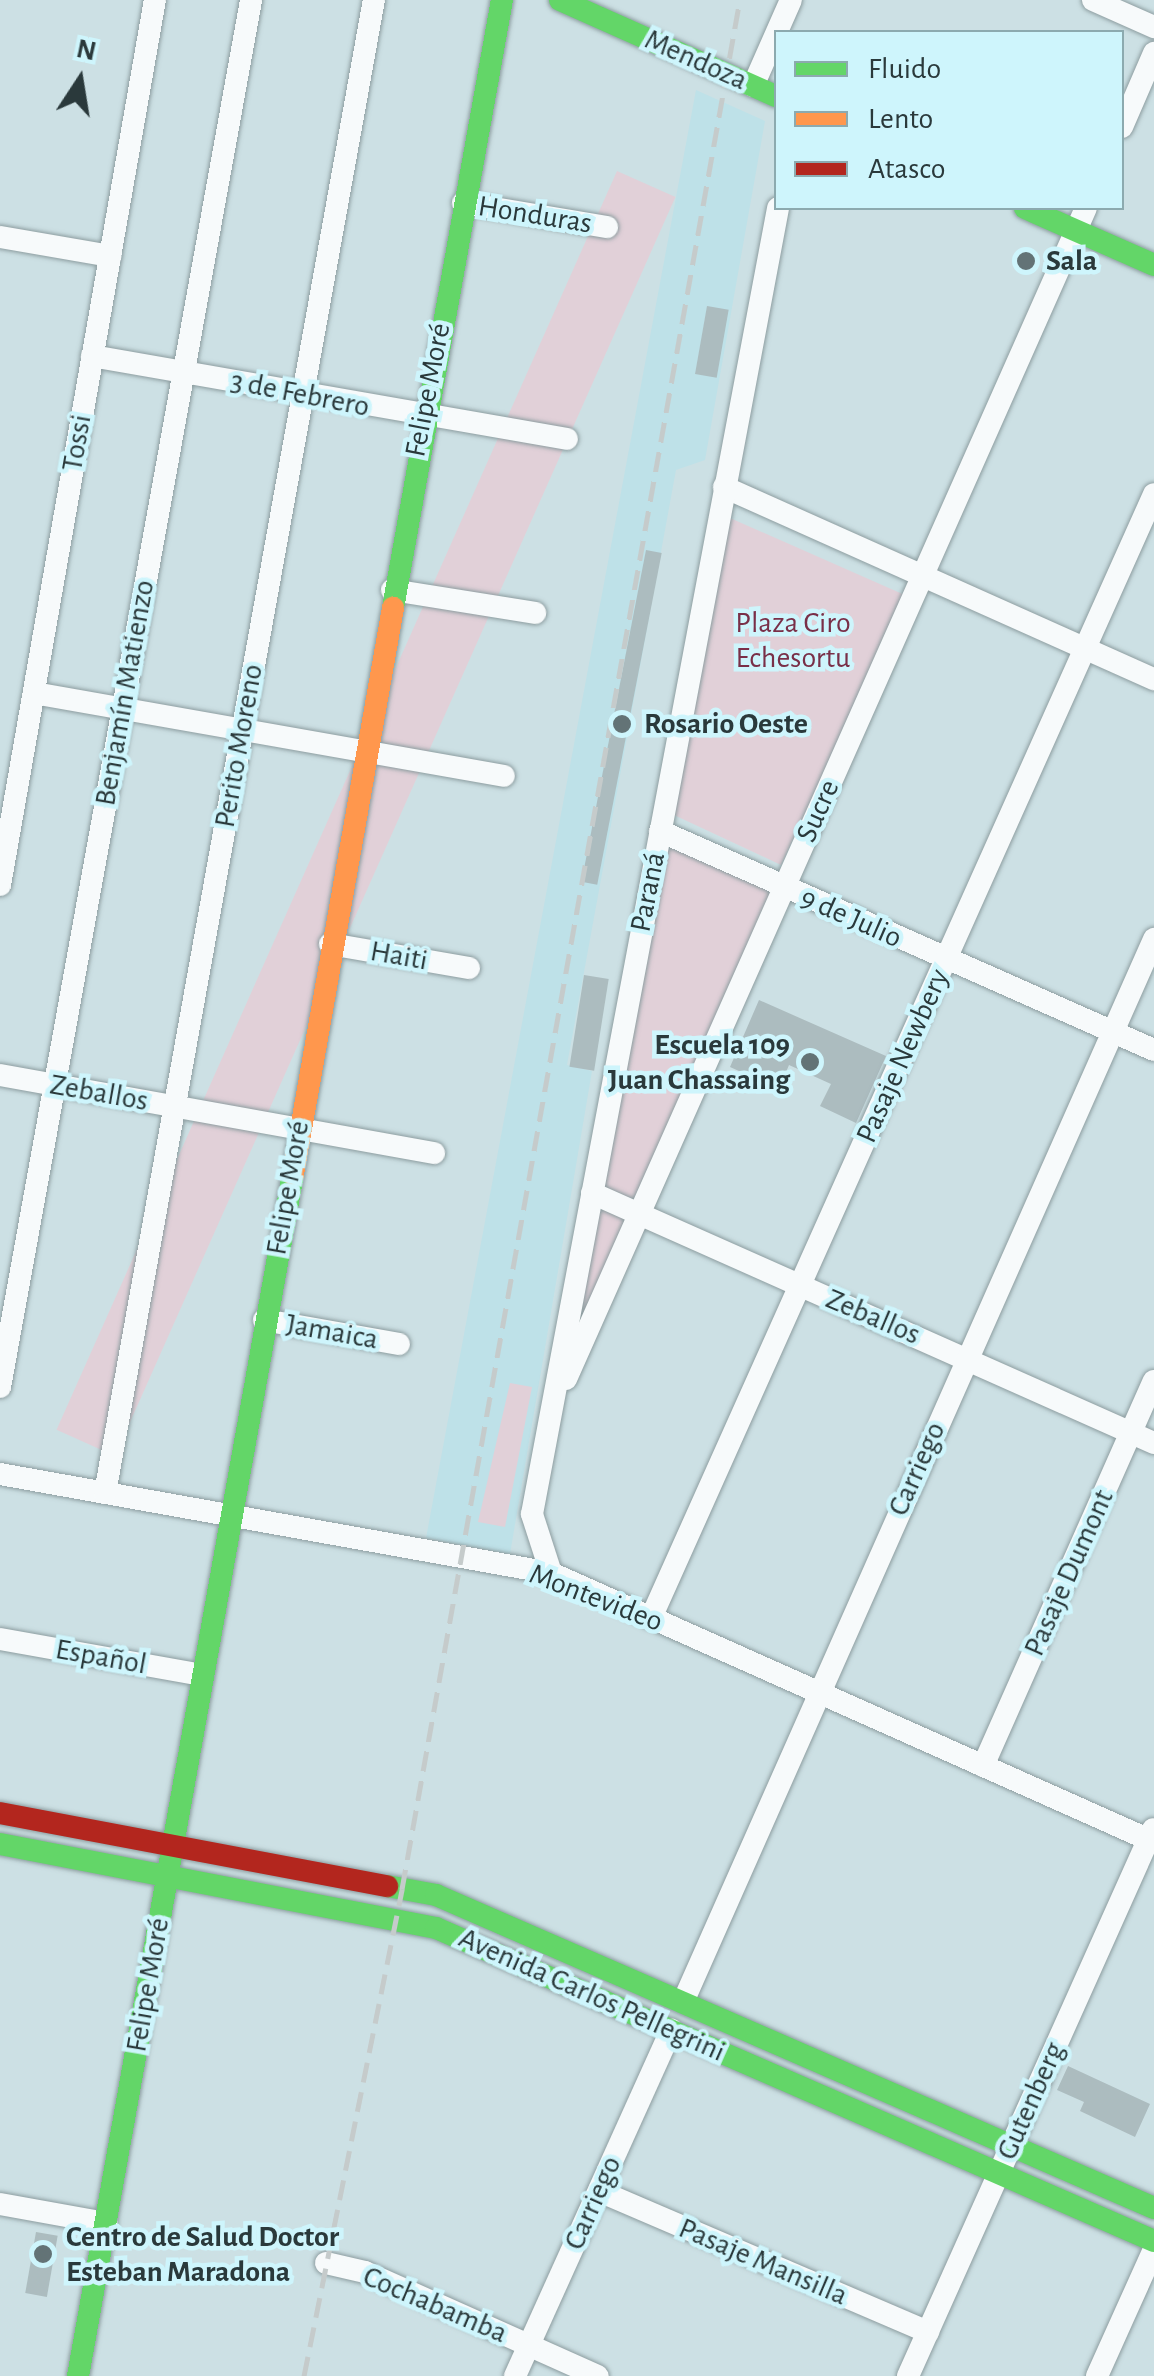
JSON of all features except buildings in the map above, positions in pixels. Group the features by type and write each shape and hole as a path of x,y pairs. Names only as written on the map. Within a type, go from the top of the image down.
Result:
{"main road":[{"name":"Felipe Moré","path":"78,2376 422,417 502,0"},
{"name":"Mendoza","path":"560,0 774,95"},
{"path":"1030,210 1154,265"},
{"name":"Avenida Carlos Pellegrini","path":"0,1813 436,1895 1154,2208"},
{"name":"Avenida Carlos Pellegrini","path":"0,1844 436,1928 1154,2240"}],"street":[{"name":"Tossi","path":"0,886 4,841 34,694 155,0"},
{"name":"Benjamín Matienzo","path":"0,1387 251,0"},
{"name":"Perito Moreno","path":"104,1493 374,0"},
{"path":"778,30 791,0"},
{"path":"1093,0 1154,27"},
{"path":"753,86 774,38"},
{"path":"1124,121 1154,53"},
{"name":"Honduras","path":"463,203 606,227"},
{"name":"Paraná","path":"551,1574 532,1514 778,210"},
{"name":"Sucre","path":"550,1415 1085,210"},
{"path":"0,237 110,256"},
{"name":"3 de Febrero","path":"92,356 422,417 567,439"},
{"path":"724,487 1154,680"},
{"name":"Pasaje Newbery","path":"652,1618 1154,494"},
{"path":"392,590 535,613"},
{"path":"34,694 504,776"},
{"name":"9 de Julio","path":"660,831 1154,1050"},
{"name":"Carriego","path":"683,2002 1154,938"},
{"name":"Haiti","path":"330,944 468,968"},
{"name":"Zeballos","path":"0,1075 434,1153"},
{"name":"Zeballos","path":"592,1193 1154,1443"},
{"name":"Jamaica","path":"264,1320 398,1344"},
{"name":"Pasaje Dumont","path":"983,1766 1154,1380"},
{"name":"Montevideo","path":"0,1474 551,1574 983,1766 1152,1836"},
{"name":"Español","path":"0,1640 202,1675"},
{"name":"Gutenberg","path":"908,2376 1152,1836"},
{"name":"Carriego","path":"515,2376 671,2030"},
{"name":"Pasaje Mansilla","path":"598,2191 928,2332"},
{"path":"0,2204 106,2223"},
{"path":"1097,2376 1154,2248"},
{"name":"Cochabamba","path":"326,2263 365,2272 598,2376"}],"shaded area":[{"path":"696,90 765,121 705,460 676,470 567,1065 592,1071 510,1554 426,1538"}],"green space":[{"path":"617,171 675,197 115,1456 57,1430"},
{"name":"Plaza Ciro Echesortu","path":"730,518 907,596 781,865 674,815"},
{"path":"664,845 774,892 639,1205 598,1187"},
{"path":"596,1204 628,1218 565,1365"},
{"path":"510,1383 532,1387 505,1527 478,1522"}],"railway":[{"path":"304,2376 402,1889 740,0"}],"traffic: fast":[{"path":"393,608 502,0"},
{"path":"560,0 774,95"},
{"path":"1030,210 1154,265"},
{"path":"78,2376 293,1174"},
{"path":"0,1844 436,1928 1154,2241"},
{"path":"387,1886 436,1895 1154,2208"}],"traffic: slow":[{"path":"293,1174 393,608"}],"traffic: jam":[{"path":"0,1813 387,1886"}],"place":[{"name":"Sala","path":"1026,261"},
{"name":"Rosario Oeste","path":"622,724"},
{"name":"Escuela 109 Juan Chassaing","path":"810,1062"},
{"name":"Centro de Salud Doctor Esteban Maradona","path":"43,2254"}]}
